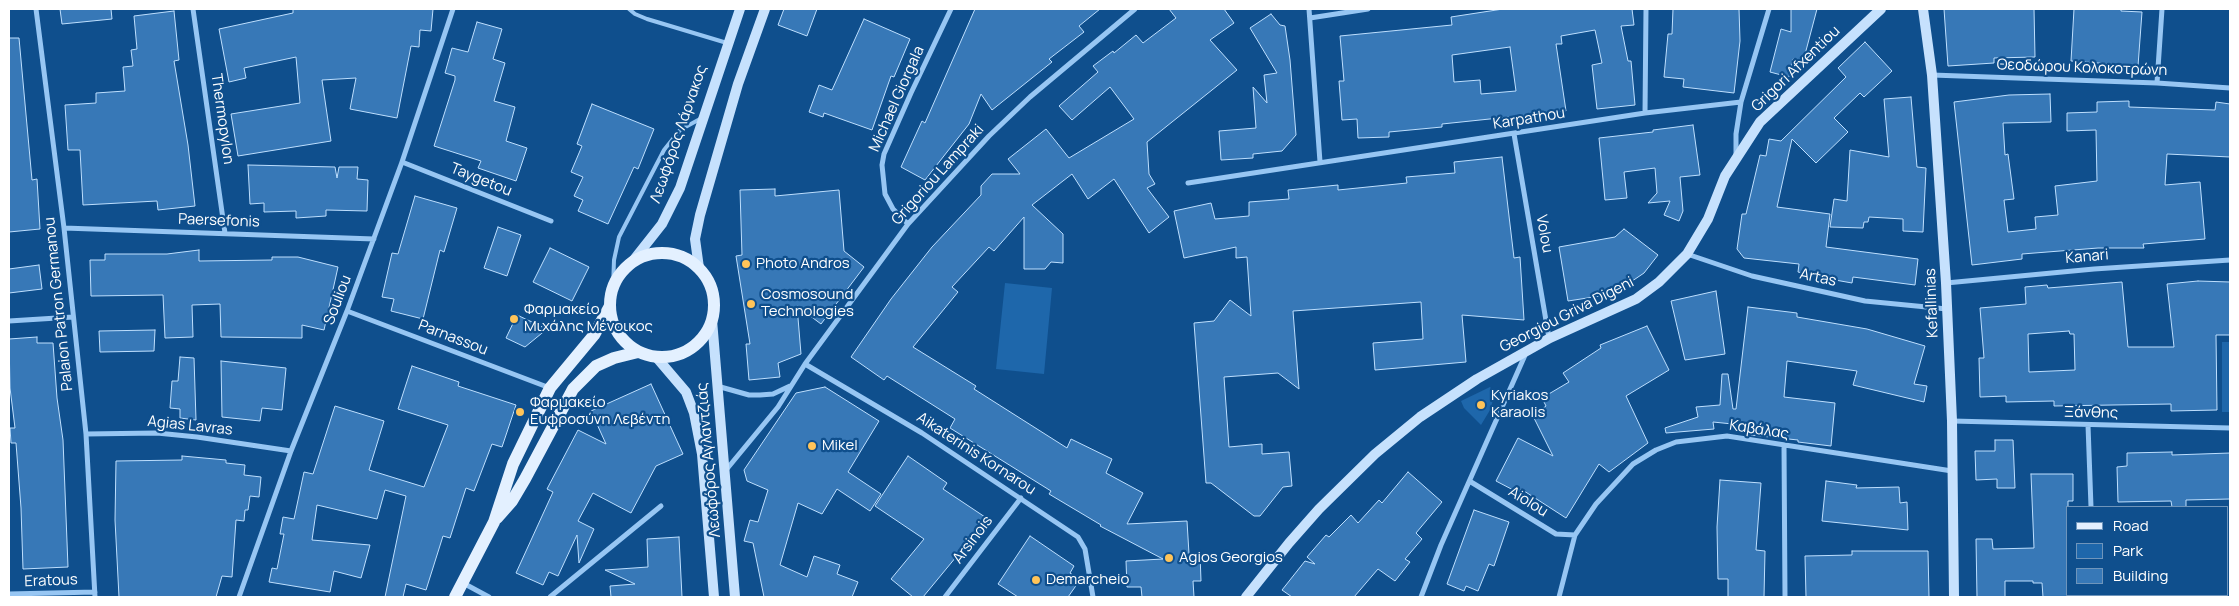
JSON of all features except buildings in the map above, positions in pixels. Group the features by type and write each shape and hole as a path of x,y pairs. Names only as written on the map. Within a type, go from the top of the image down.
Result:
{"main road":[{"name":"Λεωφόρος Λάρνακος","path":"455,597 494,522 513,464 550,388 594,335 610,306 613,287 621,272 632,262 646,255 669,253 684,257 699,268 712,288 714,299 712,320 705,336 693,348 677,356 657,358 638,352 617,333 610,306"},
{"name":"Λεωφόρος Λάρνακος","path":"494,522 512,501 572,389 596,366 614,358 638,352"}],"street":[{"name":"Palaion Patron Germanou","path":"36,9 64,228 86,434 94,595"},
{"name":"Thermopylon","path":"193,9 225,234"},
{"name":"Souliou","path":"238,597 291,451 374,239 453,9"},
{"name":"Λεωφόρος Λάρνακος","path":"632,262 653,237 670,211 740,9"},
{"name":"Λεωφόρος Λάρνακος","path":"699,268 695,239 700,215 738,84 765,9"},
{"name":"Michael Giorgala","path":"908,224 893,209 885,194 882,165 884,154 910,94 951,9"},
{"name":"Grigoriou Lampraki","path":"726,470 778,407 805,364 908,224 989,136 1023,103 1135,9"},
{"path":"1308,9 1320,162"},
{"path":"1310,18 1368,9"},
{"path":"1645,113 1646,9"},
{"name":"Georgiou Griva Digeni","path":"1246,597 1289,543 1375,454 1420,418 1477,379 1550,338 1636,298 1659,282 1687,254 1708,219 1725,176 1736,156 1736,134 1741,102 1769,9"},
{"name":"Grigori Afxentiou","path":"1736,156 1760,122 1881,9"},
{"name":"Kefallinias","path":"1923,9 1932,74 1946,283 1952,421 1954,597"},
{"path":"2157,83 2162,9"},
{"name":"Θεοδώρου Κολοκοτρώνη","path":"1932,74 2157,83 2230,88"},
{"name":"Karpathou","path":"1188,183 1645,113 1741,102"},
{"name":"Volou","path":"1514,134 1550,338"},
{"name":"Taygetou","path":"402,162 551,222"},
{"name":"Paersefonis","path":"64,228 374,239"},
{"name":"Artas","path":"1687,254 1752,276 1864,301 1947,309"},
{"name":"Kanari","path":"1946,283 2094,269 2230,260"},
{"name":"Parnassou","path":"347,312 550,388"},
{"path":"9,321 73,317"},
{"name":"Λεωφόρος Αγλαντζιάς","path":"712,320 726,470 735,597"},
{"path":"1421,597 1441,545 1471,482 1527,352"},
{"name":"Λεωφόρος Αγλαντζιάς","path":"657,358 686,392 694,413 702,454 714,597"},
{"name":"Aikaterinis Kornarou","path":"805,364 922,433 1078,537 1085,548 1093,597"},
{"path":"717,386 749,395 773,394 790,386"},
{"name":"Ξάνθης","path":"1952,421 2230,428"},
{"path":"2088,425 2091,506"},
{"name":"Agias Lavras","path":"86,434 157,433 291,451"},
{"name":"Καβάλας","path":"1559,597 1575,535 1611,487 1633,464 1656,450 1676,442 1727,436 1953,471"},
{"path":"1784,446 1785,597"},
{"name":"Aiolou","path":"1471,482 1556,534 1575,535"},
{"name":"Arsinois","path":"945,597 1021,498"},
{"path":"550,597 660,506"},
{"path":"462,583 489,597"},
{"name":"Eratous","path":"9,594 94,595"}],"lane":[{"path":"629,9 647,19 727,43"},
{"path":"613,287 614,260 619,237 664,150 680,130 704,117"}],"green space":[{"path":"1005,283 1052,288 1044,374 996,369"},
{"path":"2222,342 2230,342 2230,412 2222,412"},
{"path":"1490,387 1494,392 1494,397 1490,410 1481,425 1464,408 1461,401"}],"place":[{"name":"Photo Andros","path":"746,264"},
{"name":"Cosmosound Technologies","path":"751,304"},
{"name":"Φαρμακείο Μιχάλης Μένοικος","path":"514,319"},
{"name":"Kyriakos Karaolis","path":"1481,405"},
{"name":"Φαρμακείο Ευφροσύνη Λεβέντη","path":"520,412"},
{"name":"Mikel","path":"812,446"},
{"name":"Agios Georgios","path":"1169,558"},
{"name":"Demarcheio","path":"1036,580"}]}
